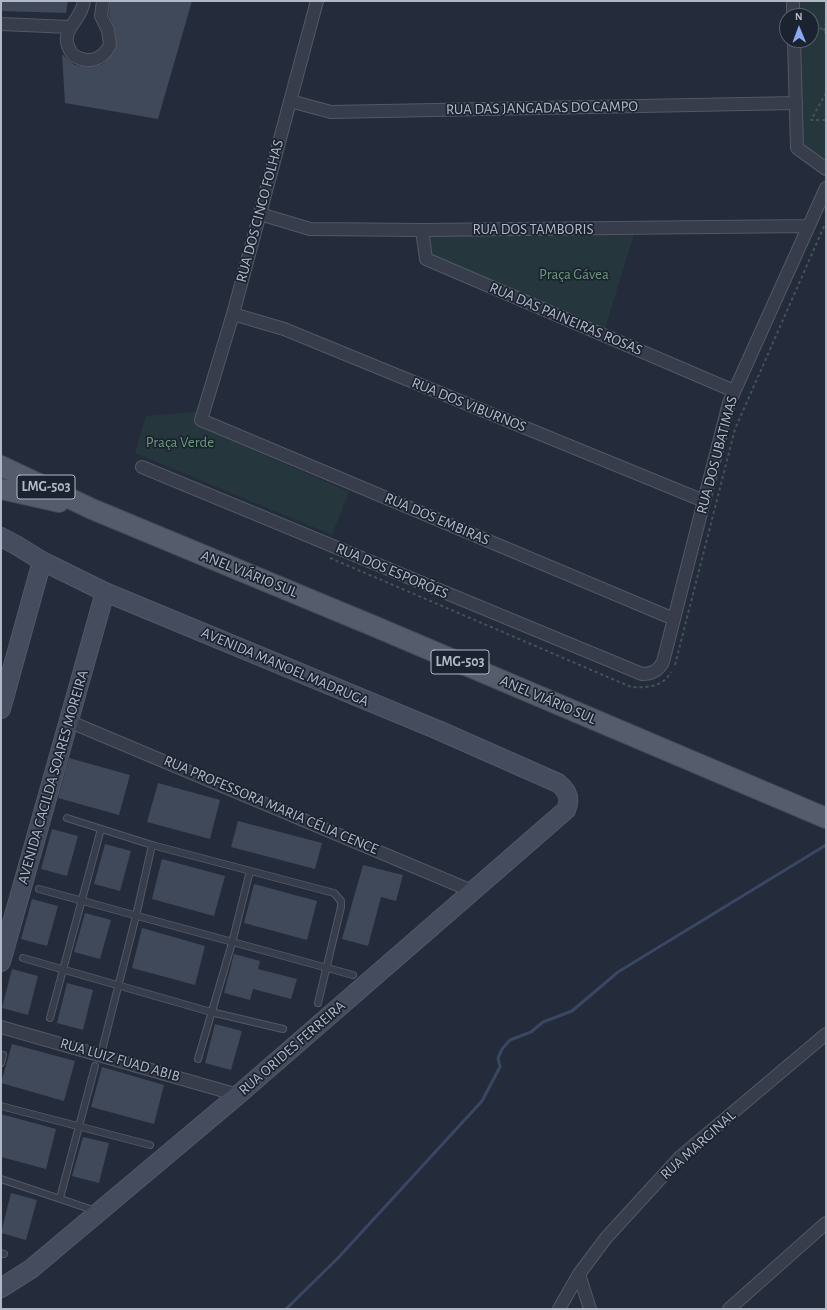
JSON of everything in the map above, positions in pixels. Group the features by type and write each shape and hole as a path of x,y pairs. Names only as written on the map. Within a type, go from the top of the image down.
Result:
{"main road":[{"name":"ANEL VIÁRIO SUL","path":"1,466 92,509 376,627 826,818"},
{"name":"ANEL VIÁRIO SUL","path":"1,489 92,509"}],"street":[{"path":"84,1 81,13 70,27 66,42 73,55 87,61 101,57 106,51 110,37 102,16 103,1"},
{"name":"RUA DOS CINCO FOLHAS","path":"201,420 233,314 316,1"},
{"path":"1,24 70,27"},
{"path":"794,48 797,148 826,169"},
{"name":"RUA DAS JANGADAS DO CAMPO","path":"290,100 331,112 796,103"},
{"name":"RUA DOS UBATIMAS","path":"642,674 649,674 660,668 729,403 826,188"},
{"name":"RUA DOS TAMBORIS","path":"260,214 310,229 422,230 809,226"},
{"name":"RUA DAS PAINEIRAS ROSAS","path":"422,230 426,259 734,391"},
{"name":"RUA DOS VIBURNOS","path":"233,314 284,329 704,501"},
{"name":"RUA DOS EMBIRAS","path":"201,420 674,618"},
{"name":"RUA DOS ESPORÕES","path":"142,467 642,674"},
{"name":"AVENIDA MANOEL MADRUGA","path":"1,537 42,562 105,592 438,730 558,783 564,788 568,795"},
{"path":"1,709 5,681 42,562"},
{"name":"AVENIDA CACILDA SOARES MOREIRA","path":"1,962 5,923 68,721 105,592"},
{"name":"RUA PROFESSORA MARIA CÉLIA CENCE","path":"68,721 472,891"},
{"name":"RUA ORIDES FERREIRA","path":"1,1288 31,1269 238,1095 566,810 569,803 568,795"},
{"name":"RUA LUIZ FUAD ABIB","path":"1,1027 101,1054 238,1095"},
{"name":"RUA MARGINAL","path":"559,1309 579,1274 616,1227 680,1157 826,1034"},
{"path":"729,1309 826,1223"},
{"path":"579,1274 590,1309"}],"lane":[{"path":"67,818 152,845 334,893 338,896 341,907 318,1003"},
{"path":"50,1018 100,829"},
{"path":"101,1054 117,985 136,916 152,845"},
{"path":"198,1059 232,943 250,871"},
{"path":"39,889 353,975"},
{"path":"22,958 211,1012 283,1029"},
{"path":"1,1063 3,1055"},
{"path":"60,1198 95,1066"},
{"path":"1,1106 150,1145"},
{"path":"1,1179 99,1212"}],"path":[{"path":"825,32 826,22"},
{"path":"826,93 811,120 826,120"},
{"path":"325,556 631,687 646,688 658,685 669,676 676,662 735,430 826,222"}],"green space":[{"path":"793,1 826,1 826,169 797,148 794,48 819,48 819,8 793,8"},
{"name":"Praça Gávea","path":"636,228 603,335 426,259 422,230"},
{"name":"Praça Verde","path":"204,411 203,426 210,431 349,492 332,535 135,453 146,416"}],"building":[{"path":"1,1 68,1 66,13 1,11"},
{"path":"110,1 192,1 158,119 65,103 62,54 75,65 90,67 103,64 116,49 115,29 109,15"},
{"path":"69,758 130,775 119,815 58,798"},
{"path":"158,783 220,800 210,839 147,822"},
{"path":"238,821 322,843 315,869 231,847"},
{"path":"52,829 78,836 67,876 41,869"},
{"path":"105,844 131,851 120,891 94,884"},
{"path":"162,859 225,876 214,916 152,899"},
{"path":"363,865 403,875 396,901 381,897 368,946 342,939"},
{"path":"254,884 317,901 307,940 244,923"},
{"path":"32,899 58,906 47,946 21,939"},
{"path":"85,913 111,920 100,959 74,952"},
{"path":"142,928 205,946 195,985 132,968"},
{"path":"234,954 260,961 258,969 297,979 291,999 253,989 250,1000 224,993"},
{"path":"12,969 38,976 28,1015 2,1008"},
{"path":"67,983 93,990 83,1030 57,1023"},
{"path":"215,1024 242,1031 231,1070 205,1063"},
{"path":"12,1044 75,1061 64,1101 1,1083"},
{"path":"102,1067 164,1085 154,1124 91,1107"},
{"path":"1,1114 56,1129 46,1169 1,1157"},
{"path":"83,1137 109,1143 99,1183 72,1176"},
{"path":"11,1193 37,1200 26,1240 1,1233"}],"waterway":[{"path":"286,1309 338,1258 482,1101 500,1067 498,1058 502,1049 510,1040 531,1032 543,1022 572,1011 618,972 826,845"}]}
